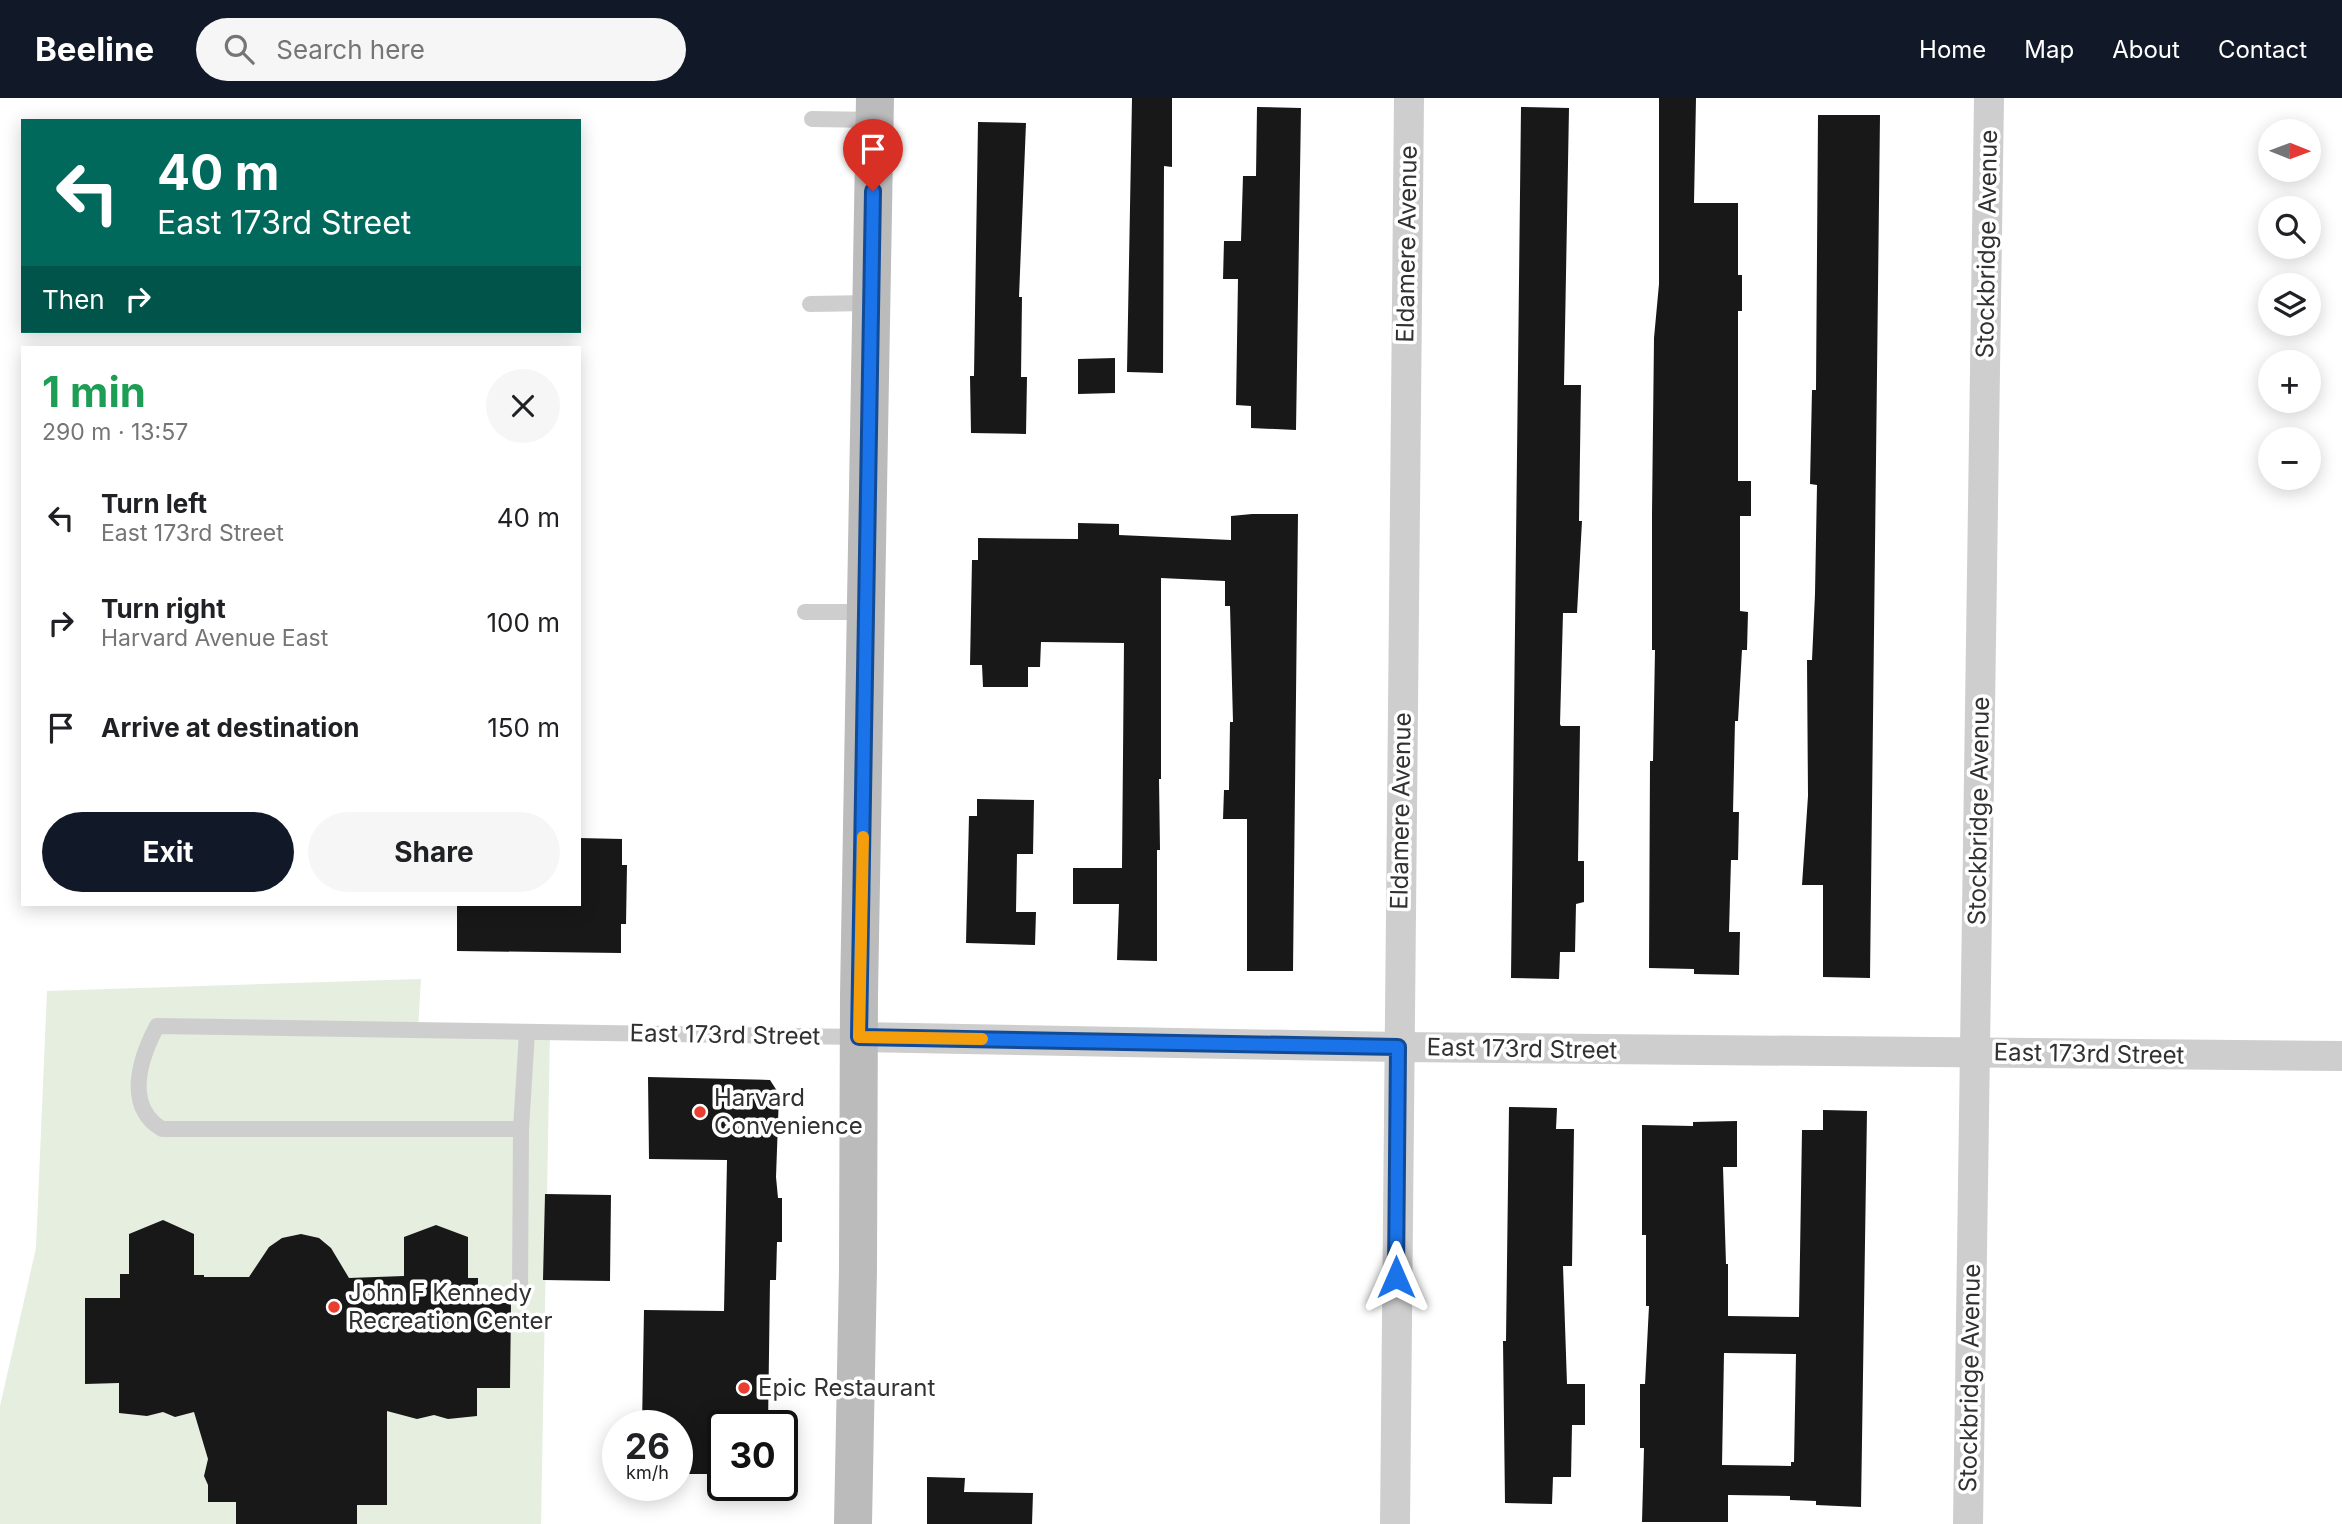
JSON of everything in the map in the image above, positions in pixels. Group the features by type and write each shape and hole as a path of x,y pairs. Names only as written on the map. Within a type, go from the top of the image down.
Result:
{"main road":[{"path":"853,1524 875,109"}],"street":[{"name":"Eldamere Avenue","path":"1395,1524 1409,98"},
{"name":"Stockbridge Avenue","path":"1968,1524 1989,98"},
{"name":"East 173rd Street","path":"859,1037 1398,1047 2342,1056"}],"lane":[{"path":"812,119 875,109"},
{"path":"810,304 870,303"},
{"path":"805,612 867,612"},
{"name":"East 173rd Street","path":"521,1129 162,1129 150,1121 136,1092 145,1048 157,1026 859,1037"},
{"path":"520,1294 521,1129 527,1032"}],"green space":[{"path":"421,979 418,1030 550,1032 541,1524 0,1524 0,1406 36,1248 47,991"}],"building":[{"path":"1132,98 1172,98 1172,167 1164,166 1163,373 1127,372"},
{"path":"1659,98 1696,98 1694,203 1738,203 1738,275 1742,275 1742,311 1738,311 1738,481 1751,481 1751,516 1740,516 1740,611 1748,612 1747,650 1742,650 1738,721 1735,721 1733,812 1739,812 1738,860 1731,860 1729,932 1740,932 1739,975 1694,974 1694,969 1649,968 1650,761 1653,761 1655,650 1652,650 1652,514 1654,338 1659,284"},
{"path":"1257,107 1301,108 1296,430 1251,428 1251,406 1236,405 1238,279 1223,279 1224,241 1241,241 1243,176 1256,176"},
{"path":"1521,107 1569,108 1564,385 1581,385 1579,521 1582,521 1577,613 1563,613 1560,724 1580,726 1578,861 1584,861 1584,902 1576,904 1575,952 1560,952 1559,979 1511,978"},
{"path":"1818,115 1880,115 1870,978 1823,977 1823,885 1802,885 1808,796 1807,660 1812,660 1815,594 1817,485 1810,484 1812,390 1816,390"},
{"path":"978,122 1026,123 1019,297 1022,297 1021,377 1027,377 1026,434 971,433 970,376 974,376"},
{"path":"1115,358 1115,393 1078,394 1078,359"},
{"path":"1298,514 1293,971 1247,971 1247,819 1223,819 1224,790 1229,790 1230,722 1233,722 1230,606 1225,606 1225,581 1161,578 1157,961 1117,960 1119,904 1073,904 1073,868 1122,868 1124,643 1041,642 1040,667 1028,667 1028,687 983,687 982,665 970,665 972,560 978,560 978,538 1078,539 1078,523 1119,524 1119,535 1231,540 1231,516"},
{"path":"977,799 1034,800 1033,854 1017,854 1016,912 1036,912 1035,945 966,943 969,816 977,816"},
{"path":"581,838 622,839 622,865 627,865 626,924 621,924 621,953 457,951 457,906 581,906"},
{"path":"648,1077 770,1080 779,1094 776,1177 778,1198 782,1198 782,1242 777,1242 776,1280 770,1280 768,1410 707,1410 707,1474 693,1474 693,1410 642,1410 644,1310 724,1311 727,1160 649,1159"},
{"path":"1509,1107 1557,1108 1556,1129 1574,1129 1572,1266 1563,1266 1567,1384 1585,1384 1585,1425 1572,1425 1571,1477 1553,1477 1552,1504 1505,1503 1503,1341 1506,1341"},
{"path":"1823,1110 1867,1111 1861,1507 1816,1505 1816,1501 1790,1500 1790,1496 1728,1495 1728,1522 1642,1522 1644,1448 1640,1448 1640,1384 1645,1384 1649,1306 1646,1306 1646,1235 1642,1235 1642,1125 1693,1126 1693,1122 1737,1121 1737,1167 1723,1167 1728,1316 1799,1317 1802,1130 1823,1130","holes":["1724,1353 1796,1354 1794,1462 1791,1462 1791,1466 1722,1465"]},
{"path":"545,1194 611,1195 610,1281 543,1280"},
{"path":"163,1220 194,1234 194,1275 204,1277 249,1277 269,1247 282,1238 301,1234 319,1238 331,1248 349,1278 404,1276 404,1237 436,1225 468,1237 468,1278 478,1278 478,1303 511,1303 510,1388 477,1388 477,1416 448,1419 434,1415 417,1419 387,1411 387,1505 357,1505 357,1524 236,1524 236,1502 208,1502 208,1485 204,1476 208,1459 194,1412 175,1417 163,1412 147,1416 119,1413 119,1383 85,1384 85,1298 120,1298 120,1274 129,1274 129,1234"},
{"path":"927,1477 965,1478 964,1492 1033,1493 1032,1524 927,1524"}],"slow traffic":[{"path":"863,837 859,1037 982,1039"}],"place":[{"name":"Harvard Convenience","path":"700,1112"},
{"name":"John F Kennedy Recreation Center","path":"334,1307"},
{"name":"Epic Restaurant","path":"744,1388"}],"route":[{"path":"873,191 859,1037 1398,1047 1396,1277"}]}
